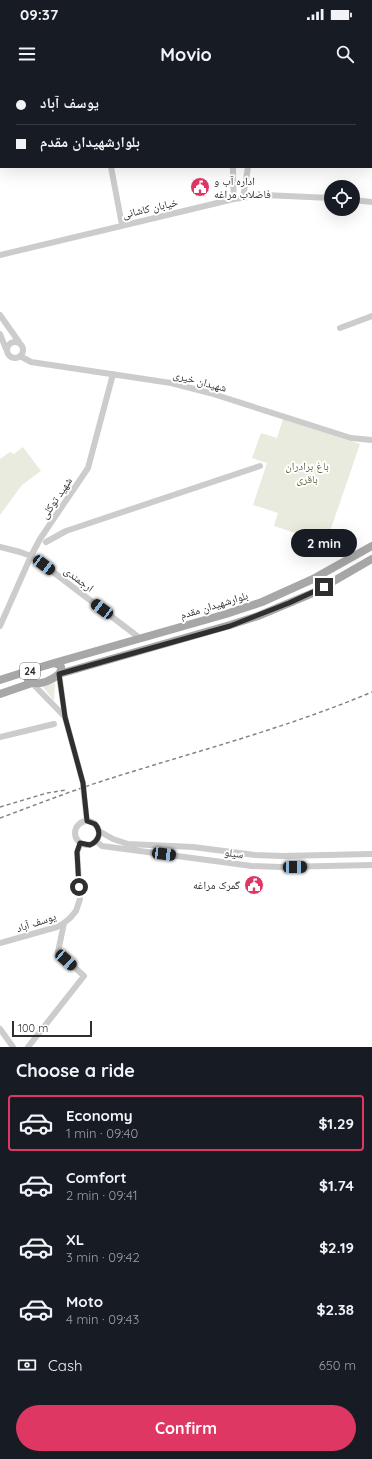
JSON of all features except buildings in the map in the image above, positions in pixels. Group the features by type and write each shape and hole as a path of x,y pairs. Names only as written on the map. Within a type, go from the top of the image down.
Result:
{"main road":[{"name":"بلوارشهیدان مقدم","path":"54,663 226,614 264,601 313,579 372,546"},
{"name":"24","path":"0,694 32,683 37,684 55,678 59,674 230,626 258,616 313,592 372,559"},
{"name":"24","path":"0,680 54,663 60,666 61,670 59,674"},
{"name":"24","path":"31,670 28,673 27,678 29,682 32,683"}],"street":[{"path":"111,168 122,225"},
{"path":"234,168 234,199"},
{"path":"243,198 248,168"},
{"name":"خیابان کاشانی","path":"0,255 234,199 264,195 324,198"},
{"path":"360,201 372,202"},
{"path":"0,315 23,349 20,356 12,358 7,351 0,334"},
{"path":"340,328 372,316"},
{"path":"0,356 7,351 11,342 19,342"},
{"name":"شهیدان خیری","path":"20,356 31,362 171,383 208,392 351,438 372,440"},
{"name":"شهید توکلی","path":"0,626 40,539 88,468 113,374"},
{"path":"46,542 66,531 260,466"},
{"name":"ارجمندی","path":"0,547 31,556 137,636 138,639"},
{"path":"59,674 65,717 83,783 87,821"},
{"path":"32,683 65,717"},
{"path":"0,737 54,724"},
{"path":"87,821 95,824 99,831 96,841 90,845 80,843 76,838 76,829 81,823 87,821"},
{"name":"سیلو","path":"99,831 113,839 149,849 252,866 280,867 372,865"},
{"name":"سیلو","path":"96,841 102,846 149,849 193,848 255,855 282,856 372,854"},
{"name":"یوسف آباد","path":"0,943 57,927 64,923 76,911 80,899 77,852 80,843"},
{"path":"252,866 255,855"},
{"path":"28,1047 84,976 58,952 64,923"},
{"path":"0,1029 13,1047"}],"green space":[{"name":"باغ برادران باقری","path":"283,419 360,444 326,543 274,526 278,513 253,505 267,463 252,458 261,433 277,438"},
{"path":"23,447 41,471 22,485 0,515 0,459 10,452 14,454"},
{"path":"55,683 54,701 43,687"}],"railway":[{"path":"0,818 100,782 245,738 341,705 372,692"},
{"path":"0,807 47,793 66,790"}],"place":[{"name":"اداره آب و فاضلاب مراغه","path":"200,187"},
{"name":"گمرک مراغه","path":"254,885"}],"route":[{"path":"79,887 77,852 80,843 85,845 93,844 98,838 99,831 95,824 87,821 83,783 65,717 59,674 230,626 258,616 324,587"}]}
